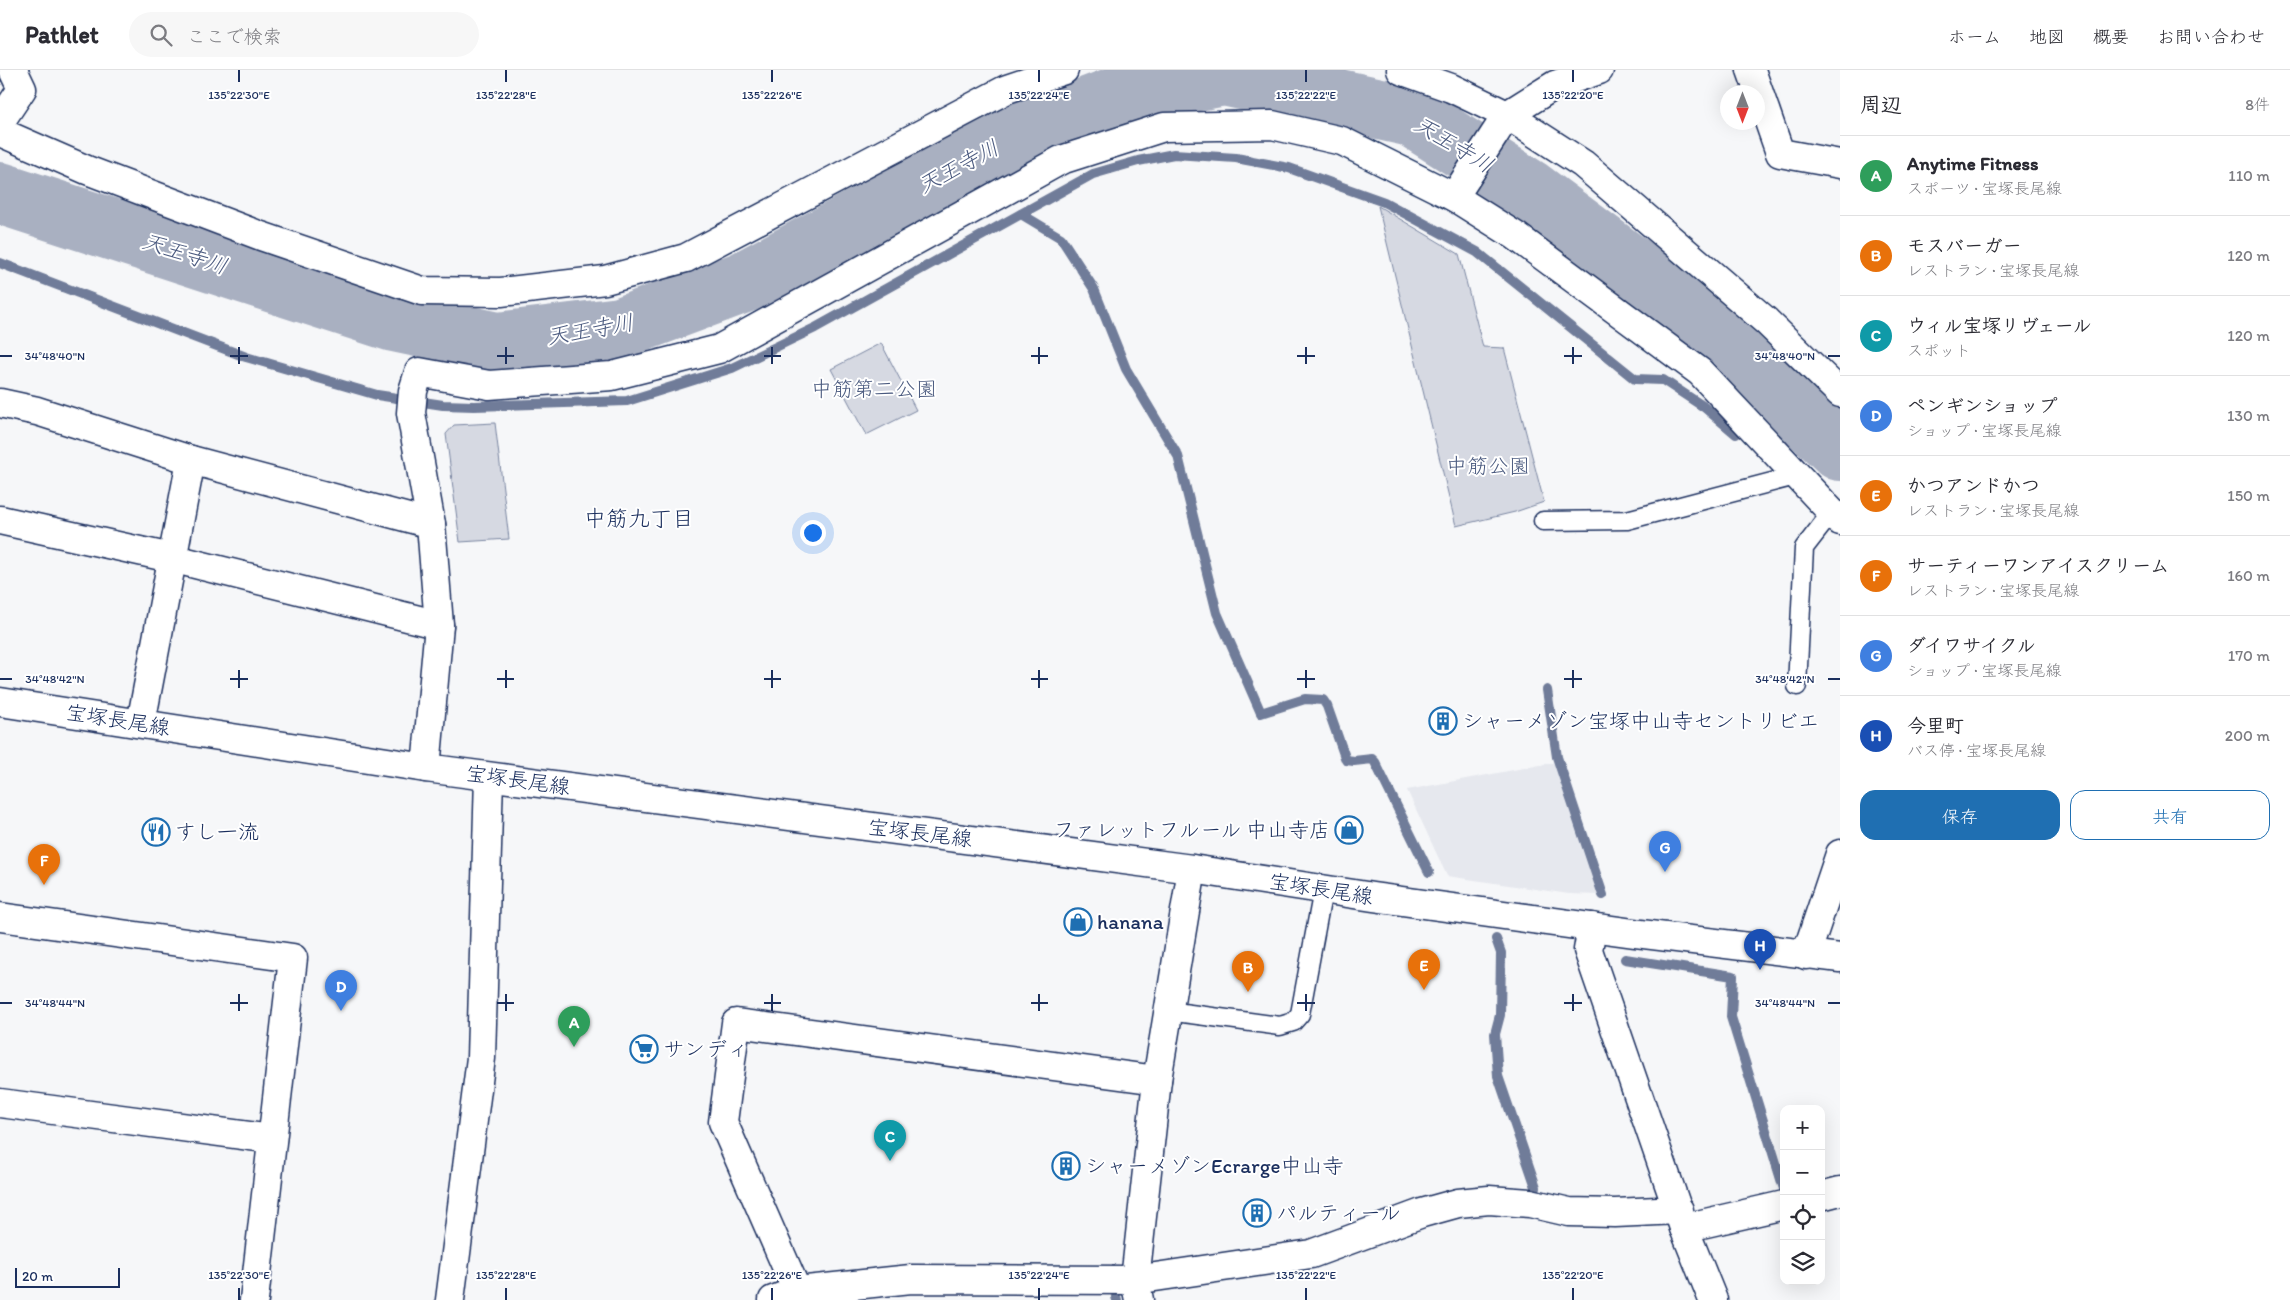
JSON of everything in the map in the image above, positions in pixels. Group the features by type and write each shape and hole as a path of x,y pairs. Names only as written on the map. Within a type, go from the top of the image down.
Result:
{"street":[{"path":"0,122 22,89 13,70"},
{"path":"0,132 87,170 252,232 422,292 500,292 605,280 686,258 1007,89 1064,70"},
{"path":"1401,70 1451,88 1502,122 1583,164 1766,321 1840,393"},
{"path":"1458,190 1502,122 1555,85 1599,70"},
{"path":"1751,70 1780,153 1840,164"},
{"path":"426,768 439,625 431,524 412,402 419,372 489,385 602,377 719,349 1061,160 1164,127 1272,126 1342,141 1458,190 1516,236 1700,372 1836,516"},
{"path":"0,403 37,411 191,460 431,524"},
{"path":"141,723 191,460"},
{"path":"0,520 171,558 439,625"},
{"name":"宝塚長尾線","path":"0,702 489,777 1192,869 1323,890 1592,927 1840,958"},
{"path":"450,1300 481,1058 489,777"},
{"path":"1806,955 1840,854"},
{"path":"1137,1290 1157,1080 1192,869"},
{"path":"0,917 293,958 254,1300"},
{"path":"1592,927 1588,950 1681,1219 1713,1300"},
{"path":"1157,1080 736,1023 723,1122 785,1295 911,1279 1137,1290 1311,1254 1422,1213 1458,1204 1489,1200 1530,1204 1569,1212 1615,1213 1681,1219 1780,1206"},
{"path":"0,1103 272,1139"},
{"path":"1825,1195 1840,1191"}],"lane":[{"path":"1543,522 1627,520 1799,476"},
{"path":"1797,686 1804,548 1836,516"},
{"path":"1168,1011 1280,1026 1293,1022 1300,1014 1323,890"}],"shaded area":[{"path":"1556,762 1600,895 1569,894 1447,876 1407,790"}],"green space":[{"name":"中筋公園","path":"1378,206 1459,254 1483,347 1504,348 1544,502 1515,512 1456,526"},
{"name":"中筋第二公園","path":"881,343 916,410 866,435 831,369"},
{"path":"495,423 509,539 460,542 446,434 454,425"}],"waterway":[{"name":"天王寺川","path":"1224,75 1225,70"},
{"name":"天王寺川","path":"0,193 394,321 498,343 621,328 744,282 1012,137 1127,93 1224,75 1412,116 1530,191 1703,320 1840,450"},
{"path":"0,263 246,357 377,395 443,405 474,406 627,401 732,368 815,328 1093,174 1138,161 1174,154 1236,158 1289,168 1384,202 1477,252 1635,379 1663,380 1704,407 1736,434"},
{"path":"0,215 2,194"},
{"path":"1021,214 1061,238 1094,289 1126,369 1178,456 1217,613 1261,713 1305,699 1323,700 1327,706 1346,760 1372,759 1375,762 1429,872"},
{"path":"1547,690 1557,757 1603,895"},
{"path":"1496,939 1501,953 1500,1015 1495,1034 1498,1076 1536,1187"},
{"path":"1625,959 1733,976 1731,1017 1780,1176"}],"place":[{"name":"シャーメゾン宝塚中山寺セントリビエ","path":"1443,721"},
{"name":"ファレットフルール 中山寺店","path":"1349,830"},
{"name":"すし一流","path":"156,832"},
{"name":"ダイワサイクル","path":"1665,872"},
{"name":"サーティーワンアイスクリーム","path":"44,885"},
{"name":"hanana","path":"1078,922"},
{"name":"今里町","path":"1760,970"},
{"name":"かつアンドかつ","path":"1424,990"},
{"name":"モスバーガー","path":"1248,992"},
{"name":"ペンギンショップ","path":"341,1011"},
{"name":"Anytime Fitness","path":"574,1047"},
{"name":"サンディ","path":"644,1049"},
{"name":"ウィル宝塚リヴェール","path":"890,1161"},
{"name":"シャーメゾンEcrarge中山寺","path":"1066,1166"},
{"name":"パルティール","path":"1257,1213"}],"district":[{"name":"中筋九丁目","path":"639,518"}]}
